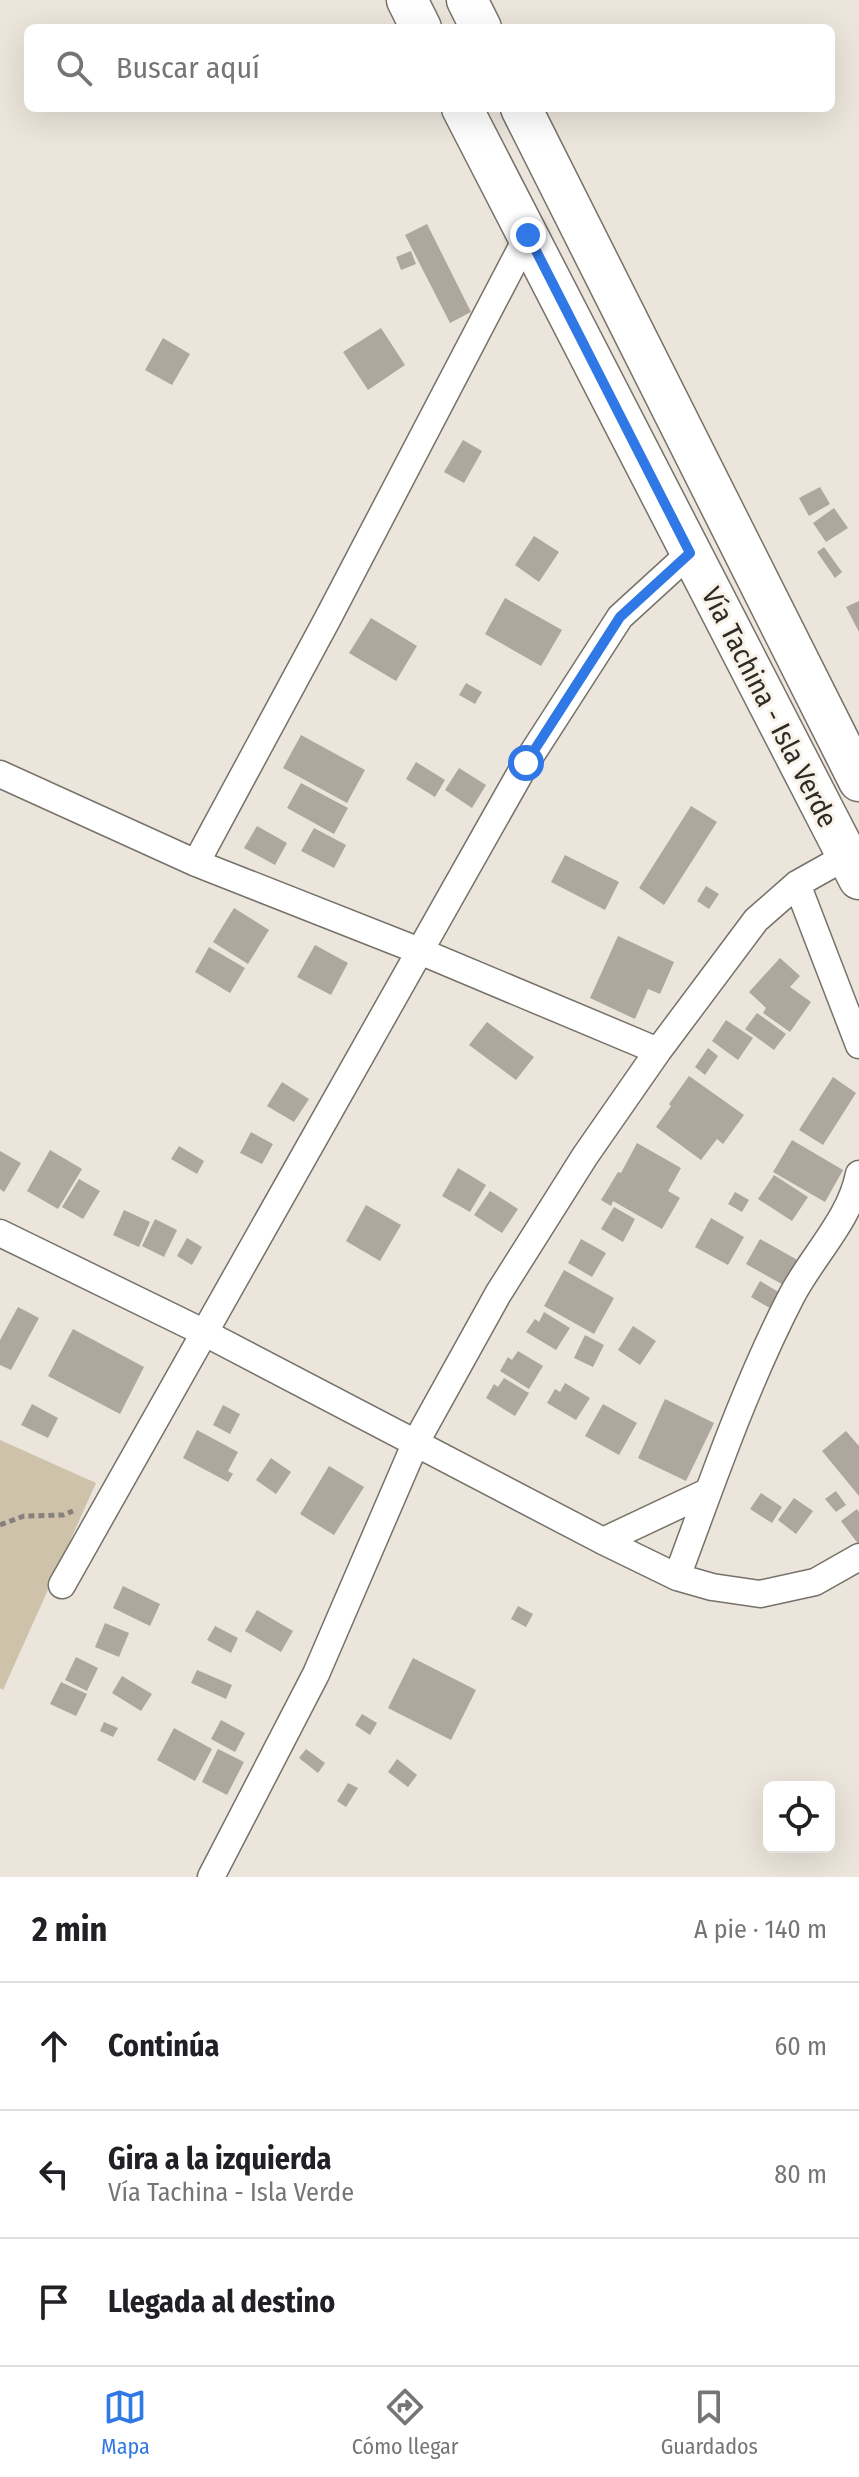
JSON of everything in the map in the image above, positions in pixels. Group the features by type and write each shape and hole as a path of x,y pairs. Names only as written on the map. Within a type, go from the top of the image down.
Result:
{"main road":[{"path":"407,0 419,24"},
{"path":"467,0 479,24"},
{"name":"Vía Tachina - Isla Verde","path":"464,112 853,868"},
{"name":"Vía Tachina - Isla Verde","path":"523,112 859,781"}],"street":[{"path":"196,863 528,235"},
{"path":"62,1585 526,763 620,617 690,553"},
{"path":"0,774 196,863 422,952 658,1051"},
{"path":"211,1877 316,1674 416,1442 498,1294 585,1156 658,1051 756,920 797,884 853,868"},
{"path":"797,884 859,1045"},
{"path":"677,1577 707,1492 762,1359 792,1295 845,1211 856,1190 859,1174"},
{"path":"0,1233 205,1333 677,1577 712,1587 760,1594 815,1582 859,1557"},
{"path":"603,1541 707,1492"}],"path":[{"path":"0,1525 24,1516 63,1515 114,1493"}],"shaded area":[{"path":"0,1440 96,1483 3,1690 0,1688"}],"building":[{"path":"427,224 471,312 450,323 405,235"},
{"path":"411,251 416,264 401,270 396,257"},
{"path":"381,328 405,365 368,390 343,352"},
{"path":"163,338 190,354 172,385 145,370"},
{"path":"463,440 482,451 464,483 444,472"},
{"path":"820,487 830,504 809,516 799,498"},
{"path":"834,508 848,528 826,542 813,523"},
{"path":"534,536 559,552 539,582 515,565"},
{"path":"824,547 842,572 835,578 817,552"},
{"path":"505,598 562,630 541,666 485,634"},
{"path":"859,601 859,632 846,607"},
{"path":"371,618 417,646 396,681 349,653"},
{"path":"466,683 482,692 475,704 459,695"},
{"path":"301,735 365,770 347,803 283,768"},
{"path":"416,762 445,780 435,797 406,779"},
{"path":"459,768 486,785 472,808 445,790"},
{"path":"301,783 348,808 334,834 287,808"},
{"path":"691,806 717,822 664,905 639,888"},
{"path":"257,826 287,843 275,865 244,848"},
{"path":"314,828 346,845 334,868 301,851"},
{"path":"565,855 619,882 605,910 551,882"},
{"path":"706,886 719,894 709,909 697,901"},
{"path":"234,908 269,930 248,964 213,942"},
{"path":"618,936 674,962 660,994 648,989 635,1019 590,998"},
{"path":"315,945 348,963 331,995 297,977"},
{"path":"209,947 245,968 230,993 195,972"},
{"path":"780,958 800,976 790,987 811,1002 790,1032 763,1013 766,1008 749,992"},
{"path":"757,1013 786,1034 774,1050 745,1029"},
{"path":"726,1020 753,1038 738,1060 712,1041"},
{"path":"487,1022 534,1057 516,1080 469,1045"},
{"path":"708,1048 718,1056 705,1075 695,1067"},
{"path":"689,1076 744,1115 723,1144 717,1139 701,1160 656,1127"},
{"path":"833,1077 856,1093 823,1145 799,1130"},
{"path":"282,1082 309,1099 294,1122 267,1106"},
{"path":"251,1132 273,1144 262,1164 240,1153"},
{"path":"792,1140 843,1170 825,1202 773,1172"},
{"path":"637,1143 681,1168 668,1191 680,1198 662,1229 613,1201 611,1206 601,1200 618,1172 621,1173"},
{"path":"179,1146 204,1161 197,1174 171,1159"},
{"path":"50,1150 82,1169 58,1209 27,1191"},
{"path":"0,1151 21,1163 4,1192 0,1189"},
{"path":"458,1168 486,1185 470,1212 442,1196"},
{"path":"774,1175 808,1197 792,1221 758,1199"},
{"path":"79,1179 100,1191 83,1219 62,1207"},
{"path":"490,1191 518,1209 502,1233 474,1215"},
{"path":"735,1192 749,1200 742,1212 728,1204"},
{"path":"366,1205 401,1225 380,1261 346,1241"},
{"path":"614,1207 635,1219 623,1242 601,1229"},
{"path":"124,1210 150,1222 139,1247 113,1235"},
{"path":"711,1218 744,1237 728,1265 695,1247"},
{"path":"155,1219 177,1230 164,1257 142,1246"},
{"path":"187,1238 202,1247 192,1265 177,1256"},
{"path":"581,1239 606,1253 592,1277 568,1263"},
{"path":"760,1239 801,1262 787,1287 746,1264"},
{"path":"564,1270 614,1298 594,1334 544,1306"},
{"path":"760,1281 782,1294 773,1310 751,1297"},
{"path":"18,1307 39,1318 11,1370 0,1365 0,1340"},
{"path":"544,1312 570,1328 556,1350 526,1332 535,1319 539,1322"},
{"path":"633,1326 656,1341 640,1365 618,1350"},
{"path":"73,1329 144,1367 120,1414 48,1376"},
{"path":"585,1335 604,1345 593,1367 574,1358"},
{"path":"518,1351 543,1366 529,1389 500,1371 508,1357 512,1360"},
{"path":"504,1378 529,1393 515,1416 486,1398 494,1384 498,1387"},
{"path":"565,1383 590,1398 576,1420 547,1403 555,1389 560,1392"},
{"path":"665,1399 714,1423 686,1481 638,1458"},
{"path":"32,1404 58,1418 48,1438 21,1425"},
{"path":"603,1404 637,1423 619,1455 585,1436"},
{"path":"223,1405 240,1414 230,1434 213,1425"},
{"path":"197,1430 238,1452 228,1471 233,1474 228,1482 183,1458"},
{"path":"846,1431 859,1446 859,1496 822,1451"},
{"path":"271,1458 291,1472 276,1494 256,1480"},
{"path":"329,1466 364,1487 334,1535 300,1514"},
{"path":"836,1491 846,1505 836,1512 825,1499"},
{"path":"761,1493 782,1507 772,1523 750,1509"},
{"path":"794,1498 813,1511 796,1534 778,1520"},
{"path":"857,1509 859,1512 859,1545 841,1521"},
{"path":"123,1586 160,1604 150,1626 113,1608"},
{"path":"518,1606 533,1614 526,1627 511,1619"},
{"path":"257,1610 293,1631 281,1652 245,1631"},
{"path":"105,1623 129,1633 119,1657 95,1647"},
{"path":"215,1626 238,1638 231,1653 207,1640"},
{"path":"76,1657 98,1668 87,1691 65,1680"},
{"path":"413,1658 476,1690 451,1740 388,1708"},
{"path":"197,1670 232,1685 226,1699 191,1683"},
{"path":"122,1676 152,1694 141,1711 112,1693"},
{"path":"61,1682 87,1694 76,1716 50,1704"},
{"path":"362,1714 377,1723 370,1735 355,1725"},
{"path":"221,1720 245,1733 235,1752 211,1739"},
{"path":"104,1722 118,1728 113,1737 100,1731"},
{"path":"174,1728 212,1749 195,1781 157,1760"},
{"path":"218,1749 244,1762 227,1795 202,1782"},
{"path":"306,1749 325,1763 318,1773 299,1758"},
{"path":"397,1759 417,1775 408,1787 388,1772"},
{"path":"348,1783 358,1788 346,1807 337,1801"}],"route":[{"path":"526,763 620,617 690,553 528,235"}]}
